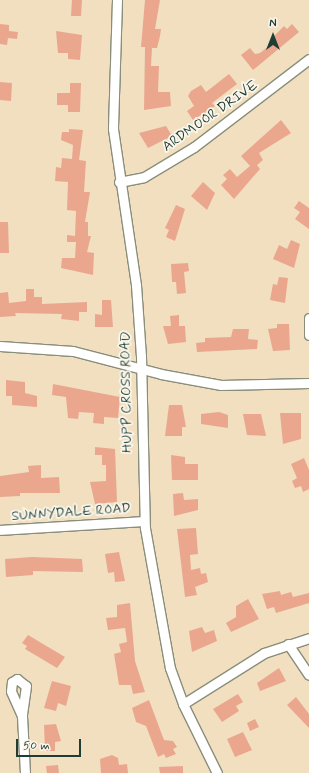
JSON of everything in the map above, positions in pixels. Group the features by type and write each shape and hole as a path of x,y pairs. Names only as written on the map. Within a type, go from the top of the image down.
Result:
{"street":[{"name":"HUPP CROSS ROAD","path":"117,0 112,105 119,182 136,285 142,368 144,521 163,639 183,704 217,773"},
{"name":"ARDMOOR DRIVE","path":"119,182 144,176 194,148 309,59"},
{"path":"309,318 309,335"},
{"path":"0,346 73,351 221,385 309,383"},
{"name":"SUNNYDALE ROAD","path":"0,530 144,521"},
{"path":"183,704 264,653 309,638"},
{"path":"288,644 309,675"},
{"path":"22,716 25,773"}],"building":[{"path":"72,0 82,0 81,16 71,16"},
{"path":"145,0 160,0 155,29 161,29 157,48 152,48 151,66 159,66 158,92 170,92 171,106 144,110 145,47 141,47"},
{"path":"0,24 9,25 9,31 18,32 17,39 8,38 7,45 0,44"},
{"path":"292,24 299,32 253,70 241,55 250,48 255,54 260,53 275,41 272,38 284,26 287,29"},
{"path":"56,31 82,35 80,60 68,59 68,53 58,53"},
{"path":"229,74 237,84 212,103 215,106 193,120 187,111 194,106 188,96 191,91 201,85 206,92"},
{"path":"0,82 12,83 11,101 0,100"},
{"path":"70,83 81,83 80,112 68,112 68,105 57,105 57,93 70,93"},
{"path":"281,120 291,133 259,153 263,160 257,165 260,169 234,199 221,185 227,179 223,175 230,169 237,177 250,166 241,156"},
{"path":"166,126 172,136 148,148 139,133"},
{"path":"69,129 83,130 79,160 86,161 84,192 90,192 85,222 88,222 88,236 91,236 87,252 94,253 93,275 61,268 62,258 75,258 76,242 67,242 67,235 75,236 76,211 67,210 68,182 55,181 56,167 61,168 62,158 72,159 73,145 61,140 62,132 69,132"},
{"path":"203,182 215,193 207,210 191,196"},
{"path":"299,201 309,208 309,229 295,219 300,212 294,208"},
{"path":"176,205 185,209 175,241 166,237 169,230 165,228"},
{"path":"0,222 8,222 9,253 0,253"},
{"path":"291,240 300,244 294,268 273,259 279,245 287,249"},
{"path":"188,263 189,271 184,272 186,293 177,294 176,282 172,282 171,264"},
{"path":"279,277 288,278 285,303 270,300 273,284 277,285"},
{"path":"26,289 34,289 34,297 42,297 42,304 87,302 87,312 79,312 79,321 61,319 62,314 15,313 16,316 0,317 0,293 8,292 9,303 26,301"},
{"path":"102,300 111,300 113,327 95,327 95,314 102,315"},
{"path":"179,315 179,326 185,326 186,342 168,344 163,326 171,326 170,316"},
{"path":"277,324 289,324 290,350 273,351 268,329 277,328"},
{"path":"233,329 249,329 248,339 258,340 257,349 197,352 196,343 205,342 205,338 231,337"},
{"path":"6,380 25,382 25,393 37,396 37,407 12,405 12,396 6,396"},
{"path":"53,384 120,397 118,418 104,417 104,424 93,423 94,413 79,412 78,419 68,418 66,397 52,395"},
{"path":"169,405 182,405 186,427 182,427 182,436 165,436"},
{"path":"219,412 228,415 228,428 201,424 201,414"},
{"path":"280,413 301,413 301,439 283,444"},
{"path":"243,414 261,414 266,436 247,435"},
{"path":"95,447 115,449 117,502 95,504 90,482 106,481 106,465 102,465 102,455 95,455"},
{"path":"171,455 185,457 185,464 198,464 198,480 172,480"},
{"path":"304,458 309,470 309,489 303,492 301,486 295,488 292,481 297,478 291,464"},
{"path":"41,465 41,478 59,477 60,493 20,493 20,496 0,497 0,476 29,472 28,466"},
{"path":"183,493 184,500 198,499 198,510 174,516 173,494"},
{"path":"196,528 198,554 190,555 191,570 200,568 201,574 206,573 208,582 195,587 197,595 185,597 177,529"},
{"path":"119,552 125,581 115,582 114,572 108,573 105,554"},
{"path":"32,557 82,559 83,572 33,571 33,575 6,577 5,559"},
{"path":"280,591 281,595 291,592 293,597 309,593 309,603 276,613 274,607 267,609 262,594"},
{"path":"248,599 259,619 231,632 226,623 236,617 236,606"},
{"path":"130,603 135,661 145,692 133,694 131,685 119,685 114,654 121,652 119,644 127,642 125,628 108,630 106,618 117,617 117,605"},
{"path":"202,627 205,633 214,630 217,641 192,652 189,631"},
{"path":"28,635 65,657 57,668 25,649 27,646 22,643"},
{"path":"279,668 286,681 260,691 257,683"},
{"path":"52,681 71,686 66,706 58,703 56,711 44,708"},
{"path":"238,694 243,702 236,706 239,711 222,722 213,709"},
{"path":"296,697 309,714 309,728 287,705"},
{"path":"149,700 164,740 173,741 177,747 173,749 176,754 166,758 164,754 158,757 146,726 136,722 132,708"},
{"path":"255,719 259,727 250,731 247,723"},
{"path":"56,724 61,741 55,742 55,751 45,751 44,725"},
{"path":"243,732 252,750 235,757 227,739"},
{"path":"112,755 118,758 119,765 127,764 128,773 101,773 100,759"},
{"path":"58,765 59,773 47,773 46,766"},
{"path":"183,766 183,773 160,773 159,767"}]}
